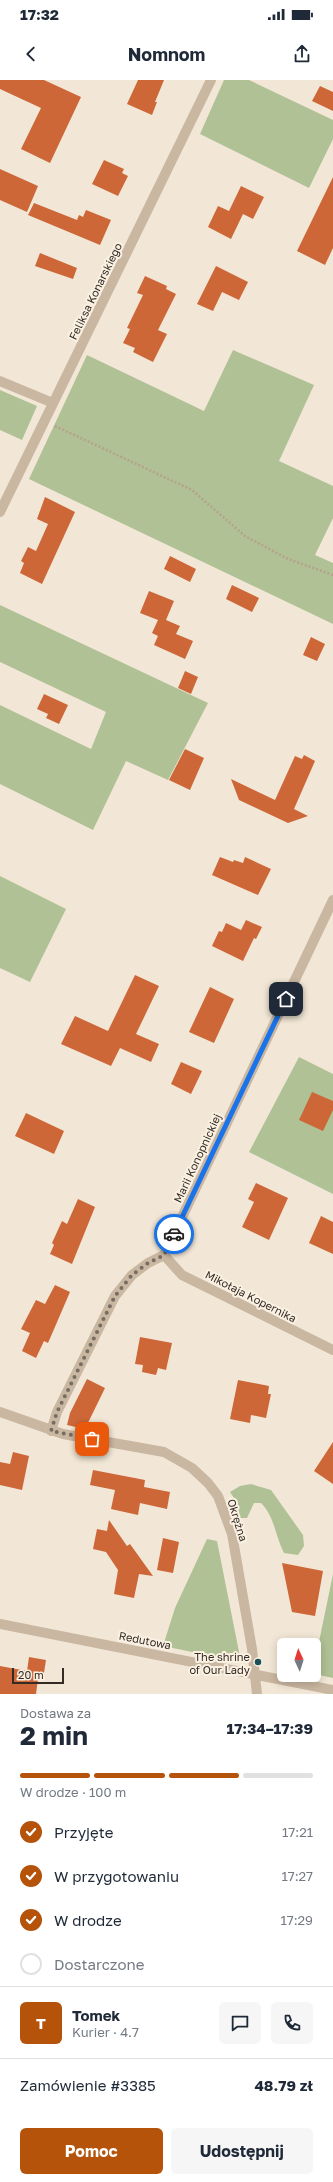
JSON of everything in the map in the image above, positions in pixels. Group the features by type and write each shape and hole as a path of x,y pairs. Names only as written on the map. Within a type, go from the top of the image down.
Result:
{"street":[{"name":"Feliksa Konarskiego","path":"0,512 211,80"},
{"path":"0,381 53,403"},
{"name":"Marii Konopnickiej","path":"164,1255 333,900"},
{"path":"51,1431 57,1412 115,1296 132,1275 148,1263 164,1255"},
{"name":"Mikołaja Kopernika","path":"164,1255 182,1275 333,1350"},
{"name":"Okrężna","path":"0,1412 51,1431 164,1452 192,1468 208,1483 218,1496 232,1534 256,1674 257,1694"},
{"name":"Redutowa","path":"0,1624 333,1690"}],"path":[{"path":"44,421 192,490 245,536 288,559 333,575"}],"green space":[{"path":"224,80 249,80 333,120 333,139 309,188 200,134"},
{"path":"233,350 314,385 279,461 333,486 333,518 315,555 333,563 333,624 29,479 87,355 204,411"},
{"path":"0,390 37,406 22,440 0,430"},
{"path":"0,605 208,703 168,780 126,761 93,830 0,784 0,705 91,749 106,712 0,662"},
{"path":"0,876 66,909 30,982 0,968"},
{"path":"299,1057 333,1074 333,1194 249,1152"},
{"path":"251,1484 271,1490 303,1535 304,1546 298,1555 284,1553 272,1520 266,1508 261,1503 254,1503 247,1518 239,1518 234,1498 230,1492 240,1486"},
{"path":"207,1539 217,1541 241,1662 163,1646 175,1608"},
{"path":"333,1574 333,1678 321,1675 321,1638 320,1638"}],"building":[{"path":"0,80 44,80 81,97 50,163 21,149 41,108 0,89"},
{"path":"138,80 164,80 155,102 157,102 152,115 127,104"},
{"path":"320,86 333,92 333,111 312,101"},
{"path":"104,160 124,169 122,173 128,176 118,196 92,184"},
{"path":"0,169 38,186 27,212 0,200"},
{"path":"333,177 333,248 325,265 297,251"},
{"path":"241,186 264,197 253,219 243,214 231,239 208,227 218,206 229,211"},
{"path":"34,203 77,220 79,215 83,217 86,210 111,220 100,245 28,215"},
{"path":"40,253 77,268 73,279 35,266"},
{"path":"216,266 248,282 239,300 222,292 213,311 197,304"},
{"path":"145,276 167,286 166,289 176,294 158,330 167,334 153,362 133,352 135,348 123,343 130,329 127,328 143,295 137,293"},
{"path":"45,497 75,512 42,584 20,573 24,563 21,561 28,547 36,551 48,524 37,519"},
{"path":"170,556 196,569 190,582 164,569"},
{"path":"232,585 259,598 252,612 226,599"},
{"path":"149,591 174,601 166,620 180,626 176,634 193,641 185,659 154,645 158,636 152,633 158,620 140,613"},
{"path":"311,637 325,644 317,661 303,655"},
{"path":"185,671 198,677 191,694 178,688"},
{"path":"44,694 68,705 59,724 46,718 48,714 37,709"},
{"path":"185,749 204,758 190,790 169,780"},
{"path":"304,755 315,761 294,809 308,816 288,823 239,800 231,779 275,800 295,756 302,759"},
{"path":"220,857 233,862 234,860 243,863 245,857 271,869 258,895 212,875"},
{"path":"246,920 262,927 256,939 254,938 243,961 212,946 219,931 222,932 226,923 241,930"},
{"path":"135,975 159,986 136,1034 159,1044 151,1062 120,1048 111,1066 61,1044 75,1016 108,1031"},
{"path":"210,987 234,999 214,1043 189,1032"},
{"path":"181,1062 202,1071 191,1094 171,1084"},
{"path":"312,1092 333,1101 333,1110 323,1131 299,1120"},
{"path":"26,1113 64,1131 54,1154 15,1136"},
{"path":"256,1183 288,1198 269,1240 242,1227 254,1202 248,1199"},
{"path":"78,1199 95,1207 72,1264 50,1254 54,1245 52,1243 62,1221 67,1224"},
{"path":"321,1216 333,1222 333,1254 309,1243"},
{"path":"55,1285 70,1292 48,1343 44,1341 36,1358 22,1351 30,1333 21,1329 36,1300 45,1304"},
{"path":"140,1337 172,1343 166,1370 158,1368 156,1375 142,1372 143,1365 135,1364"},
{"path":"87,1379 105,1388 85,1429 67,1425 70,1413"},
{"path":"238,1380 269,1386 268,1394 271,1394 266,1418 251,1415 250,1423 230,1419"},
{"path":"333,1442 333,1484 314,1471"},
{"path":"13,1452 29,1456 22,1490 0,1485 0,1462 10,1464"},
{"path":"93,1470 145,1480 144,1487 170,1492 167,1509 140,1503 138,1515 111,1509 115,1490 90,1485"},
{"path":"109,1520 127,1546 130,1544 153,1576 139,1574 134,1598 114,1594 118,1570 106,1552 93,1549 97,1529 107,1531"},
{"path":"163,1538 179,1542 173,1573 157,1570"},
{"path":"282,1563 323,1571 315,1616 292,1612"},
{"path":"29,1657 46,1660 43,1679 38,1679 36,1694 0,1694 0,1666 27,1671"}],"way so far":[{"path":"92,1439 51,1431 57,1412 115,1296 132,1275 148,1263 164,1255 174,1234"}],"place":[{"name":"The shrine of Our Lady","path":"258,1662"}],"route":[{"path":"174,1234 286,999"}]}
